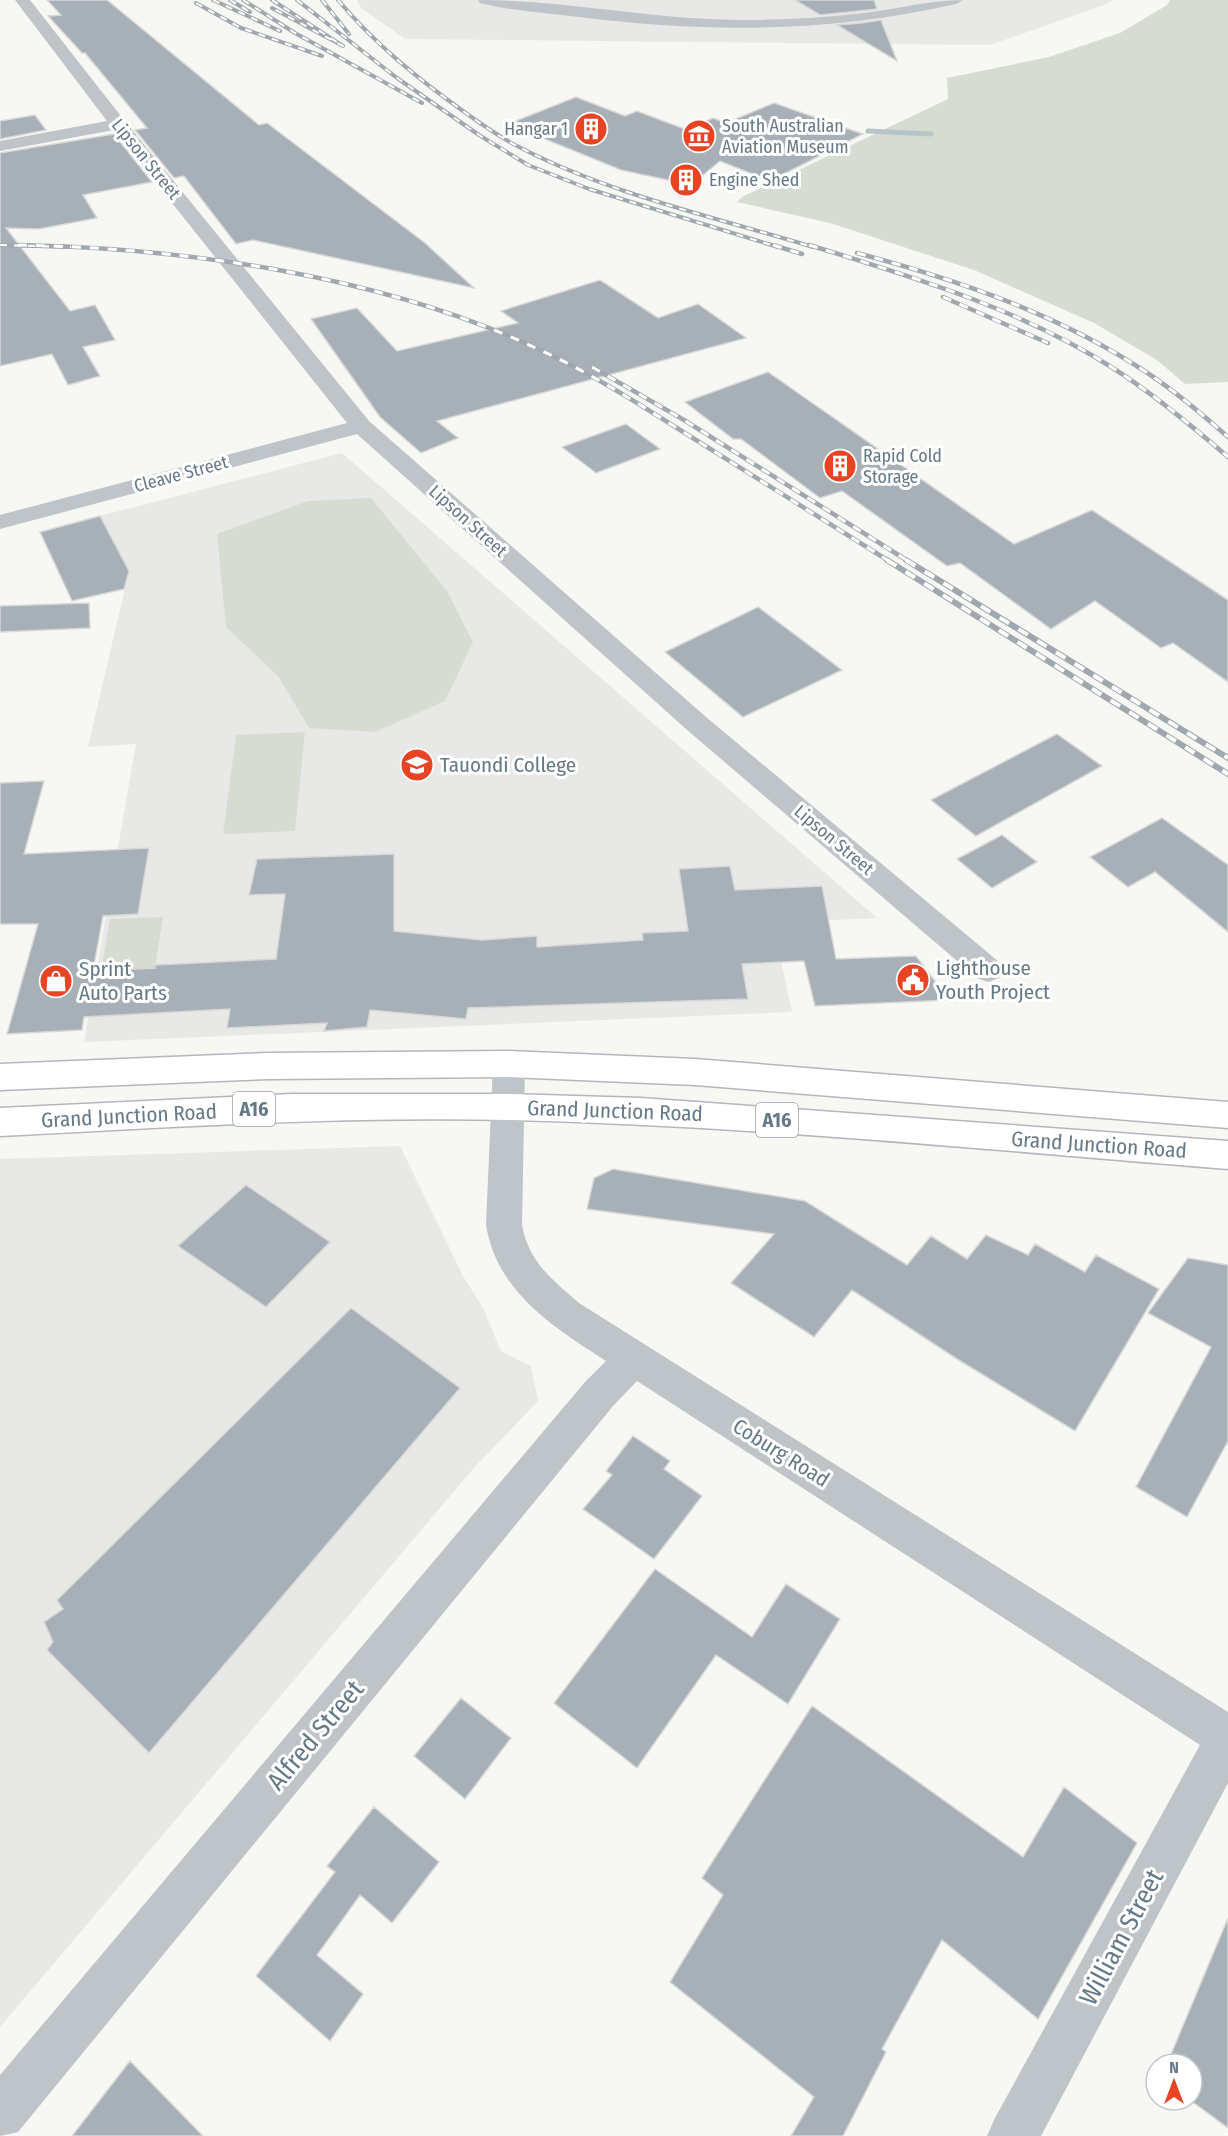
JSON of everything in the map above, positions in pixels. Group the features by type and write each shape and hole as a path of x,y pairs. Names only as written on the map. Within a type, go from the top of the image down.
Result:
{"highway":[{"name":"Grand Junction Road","path":"0,1077 269,1066 509,1064 694,1072 1228,1115"},
{"name":"Grand Junction Road","path":"0,1122 292,1107 509,1107 641,1111 806,1122 1228,1155"}],"street":[{"name":"Lipson Street","path":"22,0 118,124 361,426 696,723 988,970"},
{"path":"485,0 541,8 712,25 816,23 889,7 956,0"},
{"path":"709,8 712,25"},
{"path":"0,146 118,124"},
{"name":"Cleave Street","path":"0,522 361,426"},
{"name":"Coburg Road","path":"509,1064 504,1225 506,1243 524,1277 567,1315 634,1359 1228,1738"},
{"name":"Alfred Street","path":"0,2114 599,1394 634,1359"},
{"name":"William Street","path":"1013,2136 1228,1738"}],"shaded area":[{"path":"357,0 1113,0 990,45 405,39 361,8"},
{"path":"1170,0 1228,0 1228,382 1185,384 1157,360 1094,323 974,270 830,223 737,202 742,197 948,99 947,78 1049,57 1120,33 1167,5"},
{"name":"Tauondi College","path":"342,453 877,918 773,923 792,1012 84,1042 136,744 88,747 129,571 100,516"},
{"path":"371,498 447,591 473,642 445,701 375,732 309,728 278,676 226,627 217,534 308,501"},
{"path":"305,732 295,831 223,834 236,735"},
{"path":"163,917 155,968 101,971 110,919"},
{"path":"400,1146 463,1276 483,1308 501,1351 531,1366 538,1401 473,1469 0,2027 0,1159"}],"building":[{"path":"47,0 107,0 259,125 267,123 425,243 474,288 253,240 236,244 184,176 174,178 135,130 147,128 85,53 82,53 48,16 61,15"},
{"path":"795,0 874,0 877,9 820,15"},
{"path":"881,20 897,61 837,25 861,23"},
{"path":"576,97 625,116 637,111 687,130 713,118 726,123 774,103 863,134 770,181 720,161 691,185 621,170 508,124"},
{"path":"35,115 46,130 0,139 0,121"},
{"path":"114,134 152,182 83,195 97,218 39,229 6,228 70,311 95,305 115,340 83,347 100,376 68,385 52,354 0,366 0,153"},
{"path":"600,280 658,318 698,304 746,338 437,421 458,438 421,453 380,417 311,319 357,308 397,351 518,323 501,311"},
{"name":"Rapid Cold Storage","path":"768,372 1014,544 1092,510 1228,600 1228,682 1173,643 1161,648 1095,601 1051,629 960,563 947,566 842,491 820,498 741,439 733,439 685,402"},
{"path":"626,424 660,449 596,473 562,447"},
{"path":"100,516 129,571 124,589 72,601 40,532"},
{"path":"89,603 90,628 0,632 0,606"},
{"path":"758,607 842,670 743,717 665,652"},
{"path":"1057,734 1102,766 976,836 931,800"},
{"path":"44,781 24,854 149,848 138,914 103,916 93,971 155,968 155,965 276,959 285,894 249,895 257,859 394,854 394,931 482,940 537,936 537,947 643,940 642,933 688,931 679,869 730,866 735,890 822,886 836,959 916,956 949,1000 815,1006 804,961 742,964 748,999 468,1008 466,1019 370,1010 367,1027 324,1031 327,1023 227,1028 230,1009 84,1017 82,1030 7,1034 38,924 0,924 0,783"},
{"path":"1162,818 1228,865 1228,932 1155,872 1128,887 1090,857"},
{"path":"1002,835 1037,862 992,888 957,859"},
{"path":"613,1169 805,1201 907,1265 931,1236 967,1259 986,1235 1028,1255 1035,1244 1085,1272 1096,1255 1159,1289 1075,1431 957,1359 852,1290 814,1337 731,1283 774,1234 587,1209 594,1178"},
{"path":"246,1185 330,1242 266,1307 178,1246"},
{"path":"1188,1258 1228,1265 1228,1441 1187,1517 1136,1487 1211,1347 1148,1313"},
{"path":"351,1308 460,1388 149,1753 47,1650 53,1642 44,1622 63,1609 57,1600"},
{"path":"633,1436 670,1461 664,1469 702,1496 654,1559 583,1509 612,1475 606,1471"},
{"path":"655,1569 752,1637 786,1584 840,1619 788,1704 716,1655 637,1768 554,1703"},
{"path":"461,1698 511,1738 465,1799 414,1756"},
{"path":"812,1706 1023,1857 1064,1787 1137,1843 1038,2019 942,1940 882,2049 886,2052 843,2136 791,2136 814,2097 670,1982 723,1895 702,1878"},
{"path":"374,1807 439,1862 392,1923 360,1895 317,1955 363,1994 330,2041 256,1976 335,1872 327,1866"},
{"path":"1228,1918 1228,2128 1204,2110 1204,2052 1172,2052"},
{"path":"130,2061 203,2136 72,2136"}],"waterway":[{"path":"868,131 931,134"}],"railway":[{"path":"213,0 280,31"},
{"path":"230,0 250,12"},
{"path":"243,0 295,33 422,103"},
{"path":"272,0 343,46 272,8"},
{"path":"297,0 397,78 479,135 528,165 589,189 778,247"},
{"path":"322,0 349,34"},
{"path":"338,0 382,46 413,73 476,121 517,146 552,163 625,191 813,247"},
{"path":"196,3 241,28 322,56"},
{"path":"0,245 71,247"},
{"path":"18,245 150,252 285,271 352,285 417,303 480,325 540,350 600,381 889,561"},
{"path":"773,245 802,254"},
{"path":"809,245 967,297 1044,330 1081,349 1131,380 1228,457"},
{"path":"857,253 970,287 1043,316 1078,333 1157,379 1228,437"},
{"path":"943,297 1048,343"},
{"path":"592,367 684,420 908,561"},
{"path":"887,560 1228,774"},
{"path":"906,560 1228,758"}],"place":[{"name":"Hangar 1","path":"591,129"},
{"name":"South Australian Aviation Museum","path":"699,136"},
{"name":"Engine Shed","path":"686,180"},
{"name":"Rapid Cold Storage","path":"840,466"},
{"name":"Tauondi College","path":"417,765"},
{"name":"Lighthouse Youth Project","path":"913,980"},
{"name":"Sprint Auto Parts","path":"56,981"}]}
